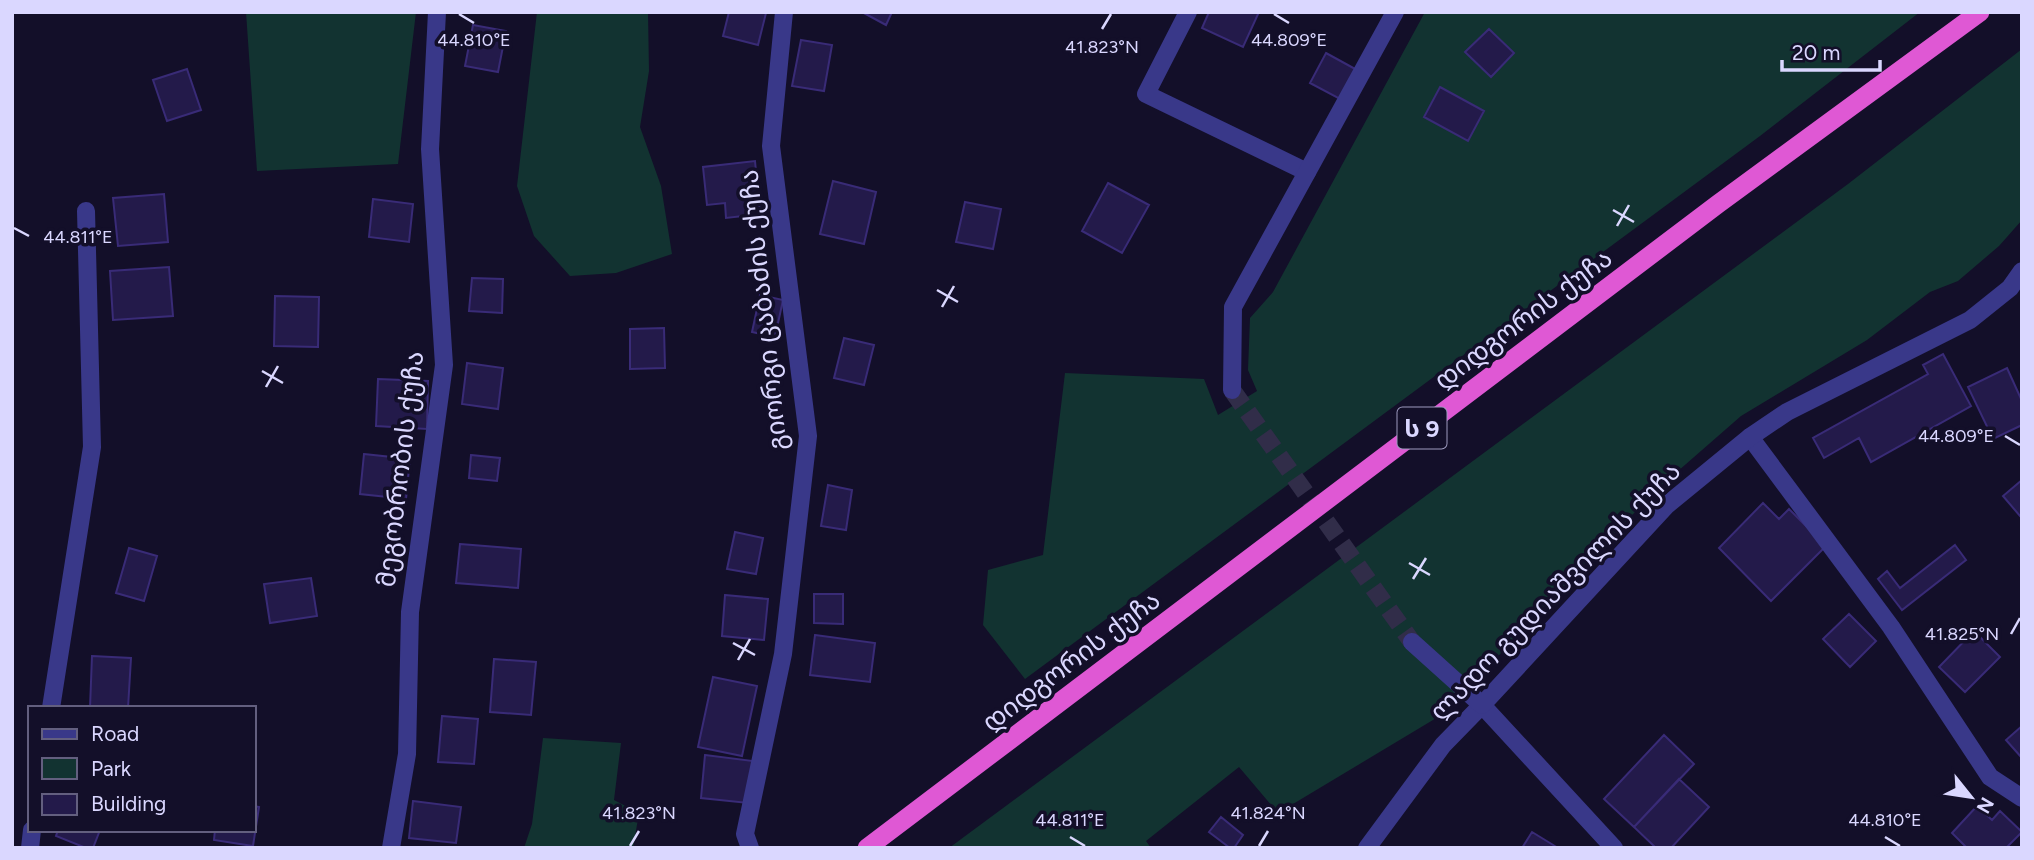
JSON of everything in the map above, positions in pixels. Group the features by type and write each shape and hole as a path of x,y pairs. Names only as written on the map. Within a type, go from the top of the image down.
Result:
{"highway":[{"name":"დიდგორის ქუჩა","path":"867,848 1718,204 1980,12"}],"street":[{"name":"მეგობრობის ქუჩა","path":"391,848 407,754 410,612 444,365 430,149 437,12"},
{"name":"გიორგი ცაბაძის ქუჩა","path":"750,848 745,834 783,654 808,436 771,146 784,12"},
{"path":"1188,12 1146,93 1307,172"},
{"path":"1232,390 1233,307 1395,12"},
{"path":"51,706 92,447 86,211"},
{"name":"ლადო გუდიაშვილის ქუჩა","path":"1367,848 1443,745 1667,505 1750,437 1787,412 1970,320 2010,288 2022,271"},
{"path":"1750,437 1891,627 1990,777 2022,798"},
{"path":"1412,642 1482,705 1614,848"}],"green space":[{"path":"246,12 416,12 398,164 257,171"},
{"path":"537,12 648,12 649,71 640,127 661,186 672,254 616,273 570,276 534,236 517,186"},
{"path":"1425,12 1920,12 1760,136 1025,679 983,625 988,570 1043,555 1065,373 1204,379 1218,415 1257,391 1248,370 1250,318 1273,292"},
{"path":"2022,49 2022,220 1999,246 1958,281 1930,292 1867,340 1741,416 1654,492 1443,714 1278,813 1239,767 1146,841 1151,848 949,848 1848,184"},
{"path":"543,738 621,743 614,800 639,813 633,848 524,848 532,824"}],"building":[{"path":"729,12 766,13 758,45 723,36"},
{"path":"862,12 892,12 886,25"},
{"path":"1209,12 1259,12 1243,47 1202,28"},
{"path":"473,25 506,31 498,72 465,66"},
{"path":"1489,29 1514,53 1491,77 1465,52"},
{"path":"801,40 832,45 824,91 792,86"},
{"path":"1326,53 1357,70 1340,99 1310,83"},
{"path":"187,69 201,110 167,121 153,80"},
{"path":"1440,87 1484,111 1468,141 1424,117"},
{"path":"755,161 760,214 726,218 725,203 707,205 703,167"},
{"path":"833,181 876,192 864,244 820,234"},
{"path":"1108,183 1149,205 1122,253 1082,231"},
{"path":"164,194 168,242 118,246 113,198"},
{"path":"373,199 413,204 409,242 369,237"},
{"path":"965,202 1001,209 993,249 956,242"},
{"path":"169,267 173,316 113,320 110,271"},
{"path":"472,278 503,279 502,313 469,311"},
{"path":"760,295 783,300 775,337 752,332"},
{"path":"275,296 319,297 318,347 274,346"},
{"path":"664,328 665,368 630,369 630,329"},
{"path":"844,338 874,345 864,385 834,378"},
{"path":"1943,354 1971,406 1871,462 1859,438 1824,458 1813,438 1928,374 1923,365"},
{"path":"467,363 503,368 498,409 462,404"},
{"path":"2007,368 2022,401 2022,425 1993,439 1968,387"},
{"path":"378,379 428,381 427,429 376,426"},
{"path":"364,454 410,459 406,499 360,494"},
{"path":"471,455 500,458 497,481 469,478"},
{"path":"2022,480 2022,515 2020,516 2003,496"},
{"path":"828,485 852,490 846,530 821,526"},
{"path":"1763,503 1779,519 1789,509 1826,546 1771,601 1719,548"},
{"path":"735,532 763,538 756,574 727,569"},
{"path":"460,544 521,549 518,588 456,583"},
{"path":"1955,545 1966,560 1902,610 1878,579 1887,571 1900,588"},
{"path":"129,548 157,556 144,601 116,593"},
{"path":"311,578 317,616 270,623 264,584"},
{"path":"814,594 843,594 843,624 814,623"},
{"path":"725,595 768,599 764,640 722,636"},
{"path":"1849,614 1876,641 1850,667 1823,639"},
{"path":"1974,631 2000,657 1965,692 1939,667"},
{"path":"815,635 875,643 870,682 810,675"},
{"path":"92,656 131,658 128,706 90,706"},
{"path":"494,659 536,662 531,715 490,712"},
{"path":"713,677 757,686 742,756 698,747"},
{"path":"442,716 478,719 474,764 438,762"},
{"path":"2022,726 2022,758 2006,740"},
{"path":"1664,735 1694,764 1634,827 1604,799"},
{"path":"705,755 753,761 748,803 701,798"},
{"path":"1679,779 1709,807 1671,848 1656,848 1634,827"},
{"path":"413,801 461,807 456,843 409,838"},
{"path":"1977,806 1992,820 2000,811 2022,832 2006,848 1967,848 1952,833"},
{"path":"1221,817 1243,835 1234,848 1230,848 1209,832"},
{"path":"57,832 99,832 93,848 86,848 56,836"},
{"path":"215,832 255,832 253,846 214,840"},
{"path":"1532,832 1558,848 1522,848"}],"tunnel":[{"path":"1232,390 1412,642"}]}
